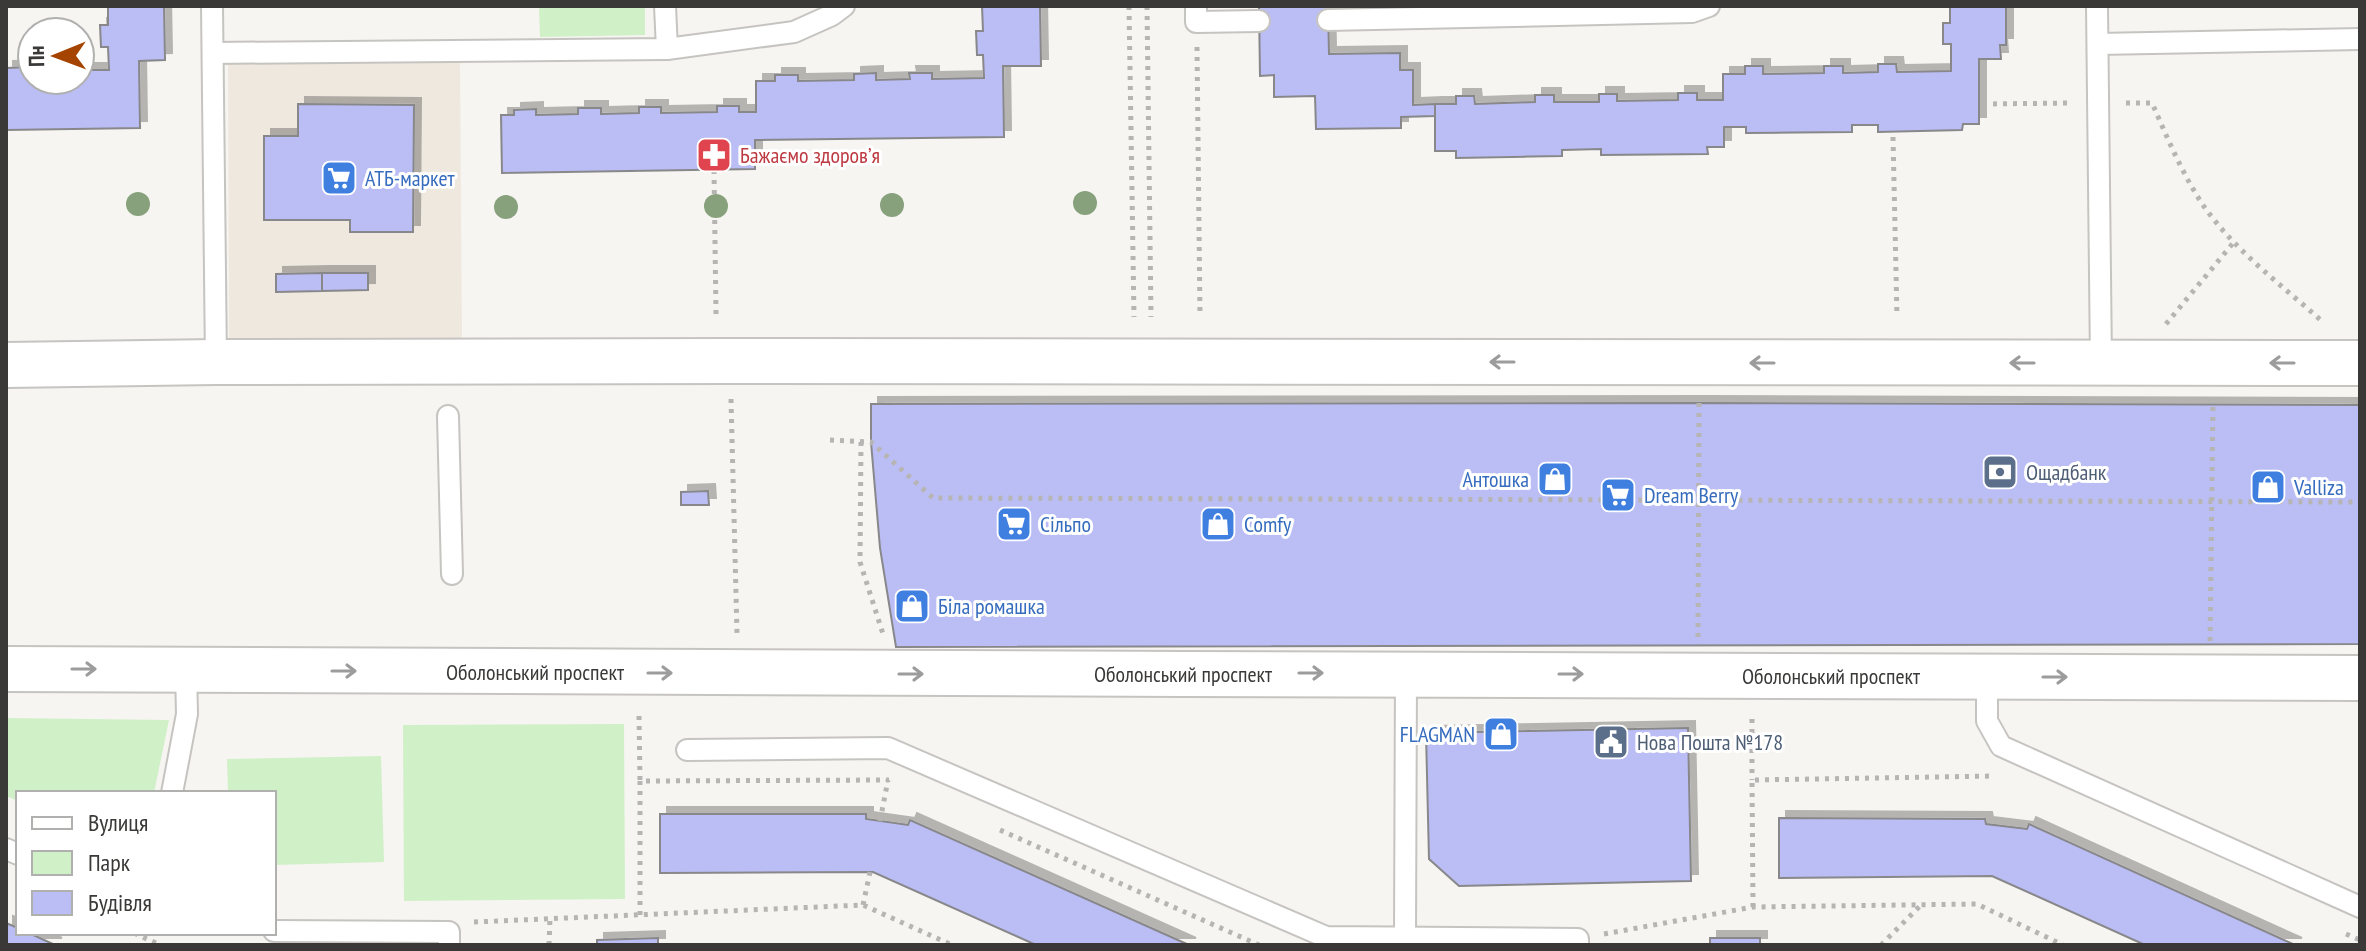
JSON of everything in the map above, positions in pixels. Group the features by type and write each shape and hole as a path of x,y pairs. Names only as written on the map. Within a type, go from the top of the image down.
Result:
{"main road":[{"path":"6,365 216,362 2360,363"},
{"name":"Оболонський проспект","path":"6,669 2360,678"}],"lane":[{"path":"212,6 216,362"},
{"path":"665,6 667,49"},
{"path":"213,53 667,49 794,32 832,15 844,6"},
{"path":"1328,20 1606,10 1692,12 1709,6"},
{"path":"2097,6 2101,363"},
{"path":"1196,14 1259,21"},
{"path":"2098,44 2360,39"},
{"path":"448,416 452,574"},
{"path":"172,791 187,714 186,670"},
{"path":"1405,937 1406,673"},
{"path":"1987,677 1987,721 2001,746 2360,907"},
{"path":"687,750 888,748 1326,937 1578,942"},
{"path":"276,931 449,932 449,945"}],"path":[{"path":"1129,6 1134,317"},
{"path":"1147,6 1151,317"},
{"path":"1196,14 1200,317"},
{"path":"1983,104 2152,103 2181,170 2203,205 2234,242 2328,326"},
{"path":"1893,137 1897,317"},
{"path":"714,170 716,314"},
{"path":"2166,324 2234,242"},
{"path":"731,386 738,644"},
{"path":"1698,646 1699,403"},
{"path":"2210,645 2213,405"},
{"path":"830,440 871,442 933,498 2360,502"},
{"path":"861,442 860,562 887,644"},
{"path":"639,716 640,915"},
{"path":"1752,719 1753,907"},
{"path":"1752,780 2001,775"},
{"path":"640,781 888,780 902,786"},
{"path":"880,821 888,780"},
{"path":"988,824 1259,945"},
{"path":"863,905 870,872"},
{"path":"1578,942 1753,907 1977,904 2063,945"},
{"path":"468,922 863,905 952,945"},
{"path":"1881,945 1922,905"},
{"path":"549,945 550,918"},
{"path":"2346,934 2360,940"},
{"path":"138,935 160,945"}],"shaded area":[{"path":"228,62 460,62 462,340 229,339"}],"green space":[{"path":"539,6 645,6 645,35 540,37"},
{"path":"6,718 169,720 154,791 16,791 16,800 6,796"},
{"path":"624,724 625,899 404,901 403,725"},
{"path":"381,756 384,862 276,865 276,791 228,791 227,759"}],"building":[{"path":"108,6 164,6 165,60 139,61 140,128 6,130 6,68 16,68 16,96 96,96 96,70 109,70 108,47 101,47 100,25 108,25"},
{"path":"982,6 1040,6 1041,66 1003,66 1004,137 755,140 755,169 502,173 501,115 514,115 514,110 536,109 536,115 578,114 578,108 601,108 601,114 639,113 639,107 661,107 661,113 717,112 717,106 739,106 739,112 756,112 756,81 775,81 775,75 798,75 798,81 854,80 854,74 876,73 876,80 910,79 909,73 932,73 932,79 984,78 983,55 977,55 976,31 983,31"},
{"path":"1259,6 1328,6 1329,54 1400,53 1400,70 1413,70 1413,105 1435,104 1435,116 1401,117 1401,128 1316,129 1315,96 1274,97 1274,75 1260,76"},
{"path":"1950,6 2006,6 2006,45 2000,45 2001,59 1979,59 1979,124 1963,124 1962,130 1878,132 1878,125 1852,125 1852,132 1746,133 1746,127 1724,127 1724,147 1707,147 1708,154 1601,155 1601,149 1562,150 1562,156 1456,158 1456,151 1435,151 1435,104 1456,104 1456,96 1474,96 1475,104 1535,102 1535,95 1554,95 1554,102 1599,102 1599,94 1617,94 1617,101 1678,100 1678,93 1697,93 1697,100 1723,100 1723,74 1745,74 1745,66 1763,66 1763,74 1824,73 1824,66 1843,66 1843,73 1878,72 1878,64 1896,64 1897,72 1951,71 1951,44 1943,44 1943,23 1950,23"},
{"name":"АТБ-маркет","path":"298,104 414,105 413,232 350,232 350,220 264,220 264,136 298,136"},
{"path":"322,273 322,291 276,292 276,274"},
{"path":"322,273 368,273 368,290 322,291"},
{"name":"Dream Berry","path":"871,404 2360,405 2360,644 896,647 880,548"},
{"path":"708,491 709,505 681,505 681,492"},
{"path":"1688,728 1691,881 1459,886 1429,859 1426,733"},
{"path":"660,814 866,814 866,819 908,825 910,820 1189,945 1036,945 873,872 660,873"},
{"path":"1779,818 1985,819 1986,824 2027,829 2029,824 2295,945 2145,945 1992,876 1779,878"},
{"path":"6,923 16,927 16,935 33,935 55,945 6,945"},
{"path":"658,938 658,945 597,945 597,940"},
{"path":"1710,938 1760,938 1760,945 1710,945"}],"place":[{"name":"Бажаємо здоровʼя","path":"714,155"},
{"name":"АТБ-маркет","path":"339,178"},
{"name":"Ощадбанк","path":"2000,472"},
{"name":"Антошка","path":"1555,479"},
{"name":"Valliza","path":"2268,487"},
{"name":"Dream Berry","path":"1618,495"},
{"name":"Сільпо","path":"1014,524"},
{"name":"Comfy","path":"1218,524"},
{"name":"Біла ромашка","path":"912,606"},
{"name":"FLAGMAN","path":"1501,734"},
{"name":"Нова Пошта №178","path":"1611,742"}]}
